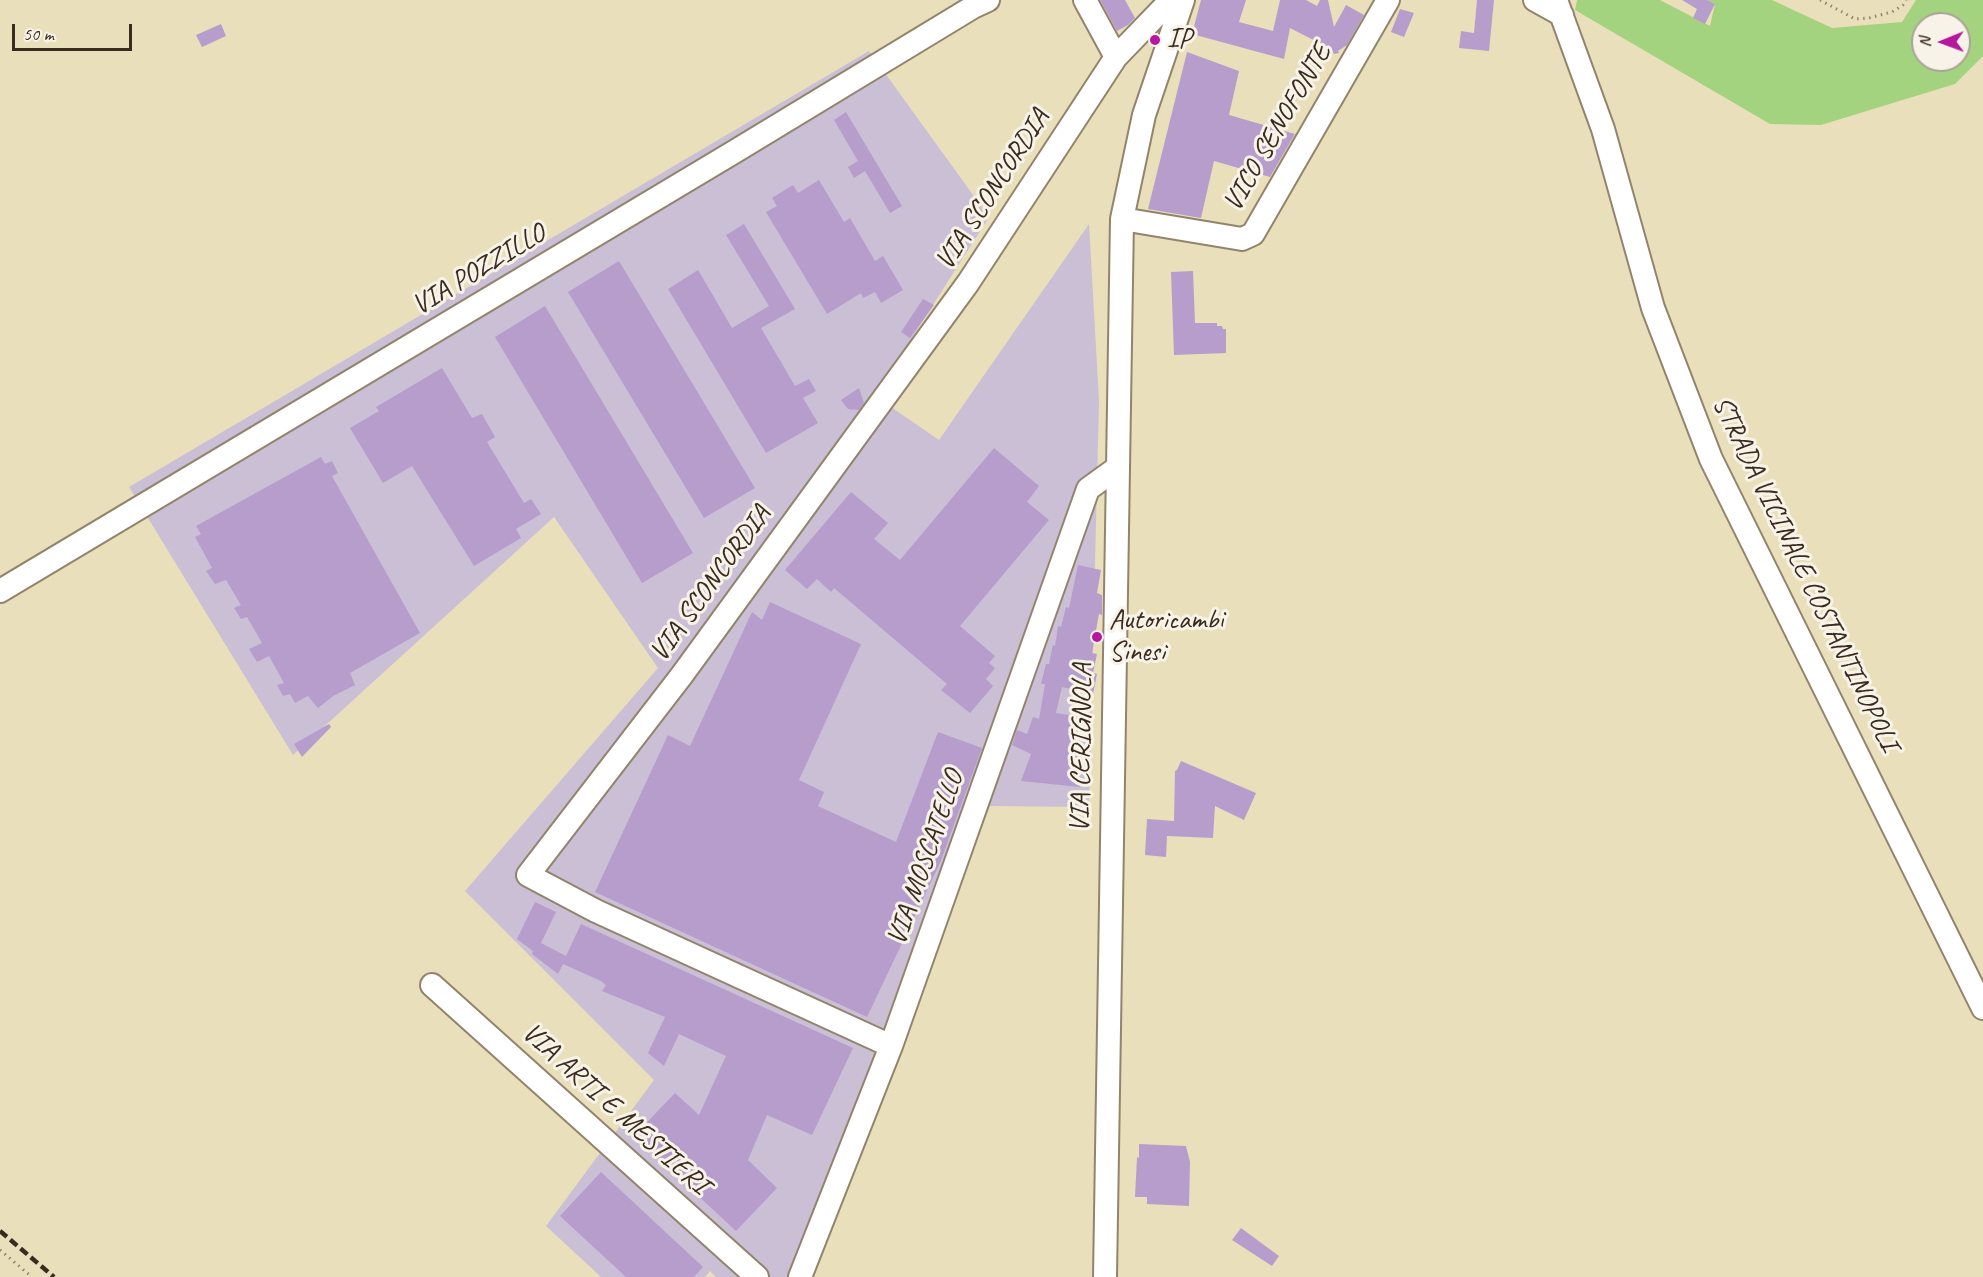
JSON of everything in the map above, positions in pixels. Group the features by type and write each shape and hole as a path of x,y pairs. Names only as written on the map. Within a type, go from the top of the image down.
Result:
{"street":[{"name":"VIA POZZILLO","path":"0,591 724,159 973,6 988,0"},
{"path":"1085,0 1116,57"},
{"name":"VIA SCONCORDIA","path":"891,1046 596,911 528,875 682,675 968,282 1116,57 1171,0"},
{"name":"VIA CERIGNOLA","path":"1105,1277 1122,219 1144,115 1183,0"},
{"name":"VICO SENOFONTE","path":"1122,219 1242,239 1253,234 1388,0"},
{"path":"1535,0 1559,8"},
{"name":"STRADA VICINALE COSTANTINOPOLI","path":"1559,8 1603,129 1653,308 1710,459 1983,1008"},
{"name":"VIA MOSCATELLO","path":"800,1277 891,1046 1088,489 1117,468"},
{"name":"VIA ARTI E MESTIERI","path":"432,985 757,1277"}],"path":[{"path":"1820,0 1855,19 1892,12 1903,5 1906,0"},
{"path":"0,1250 32,1277"}],"shaded area":[{"path":"869,51 989,217 875,396 939,440 1089,224 1099,401 1089,807 990,806 814,1277 716,1277 710,1271 705,1277 601,1277 546,1226 654,1080 465,891 658,668 554,517 293,755 129,487"}],"green space":[{"path":"1577,0 1660,0 1710,26 1715,4 1707,0 1772,0 1832,28 1902,22 1916,0 1983,0 1983,56 1971,68 1971,12 1911,12 1911,72 1967,72 1955,84 1821,125 1770,124 1575,10"}],"building":[{"path":"1100,0 1125,0 1135,18 1117,31"},
{"path":"1201,0 1246,0 1239,22 1273,31 1280,0 1306,0 1317,6 1320,0 1328,0 1334,27 1346,5 1364,15 1347,45 1338,51 1339,53 1334,54 1331,49 1290,28 1284,59 1192,34"},
{"path":"1477,0 1494,0 1489,51 1459,48 1461,31 1474,33"},
{"path":"1682,0 1707,0 1715,4 1705,24 1693,18 1697,9"},
{"path":"1400,9 1414,13 1404,37 1391,32"},
{"path":"221,24 226,36 202,47 196,35"},
{"path":"1187,52 1239,71 1229,115 1295,134 1270,177 1214,161 1201,218 1148,209"},
{"path":"846,112 902,206 890,213 865,171 854,178 848,167 858,161 834,120"},
{"path":"819,180 844,222 850,218 875,261 883,256 903,290 881,303 875,292 863,298 861,293 827,314 766,212 777,206 772,198 793,185 798,193"},
{"path":"744,224 795,309 761,328 795,386 809,379 816,391 803,398 818,423 766,453 668,289 698,270 732,328 769,306 726,235"},
{"path":"619,261 755,488 704,518 568,292"},
{"path":"1193,271 1195,323 1217,323 1217,326 1226,329 1226,353 1174,355 1171,272"},
{"path":"923,299 934,305 910,338 901,332"},
{"path":"545,306 693,553 642,583 495,337"},
{"path":"442,368 472,418 482,414 495,437 487,442 524,503 531,499 541,514 516,529 521,538 474,566 412,466 383,483 350,428 379,411 376,407"},
{"path":"859,388 864,403 859,410 848,409 841,400"},
{"path":"994,448 1039,486 1027,502 1049,520 960,626 995,656 989,663 995,668 986,679 993,686 970,713 941,690 947,684 834,588 831,592 817,579 807,589 785,570 851,492 888,523 874,539 900,560"},
{"path":"321,457 325,464 332,461 338,473 332,476 420,633 350,673 355,685 333,696 318,708 308,696 295,703 290,694 283,696 277,685 284,683 269,656 257,662 249,649 262,643 247,617 241,619 234,608 241,605 226,580 215,584 206,571 212,568 195,537 201,534 196,526"},
{"path":"1078,565 1101,570 1097,593 1102,595 1102,615 1099,614 1092,653 1097,654 1093,673 1097,674 1093,694 1062,687 1056,713 1081,717 1080,787 1021,781 1031,754 1012,745 1017,730 1027,734 1033,717 1039,719 1045,684 1041,684 1046,664 1049,664 1053,645 1055,646 1058,626 1061,627 1066,607 1069,608"},
{"path":"770,602 861,644 799,780 824,792 818,806 896,842 938,732 982,748 940,863 867,1017 595,892 668,735 690,746 752,612 762,620"},
{"path":"329,724 331,727 302,757 294,744"},
{"path":"1181,761 1256,793 1244,820 1215,806 1213,838 1167,836 1166,857 1145,855 1147,819 1174,821 1175,771"},
{"path":"535,902 556,912 541,943 566,956 581,924 853,1048 812,1135 767,1115 748,1160 777,1188 736,1231 634,1136 675,1093 699,1115 726,1056 679,1034 664,1066 648,1053 665,1017 602,991 606,985 601,981 563,964 558,974 517,939"},
{"path":"1139,1144 1186,1146 1190,1162 1189,1206 1147,1204 1147,1197 1135,1197"},
{"path":"601,1172 703,1267 694,1277 626,1277 560,1216"},
{"path":"1241,1228 1279,1256 1272,1266 1232,1240"}],"railway":[{"path":"0,1231 54,1277"}],"place":[{"name":"IP","path":"1155,40"},
{"name":"Autoricambi Sinesi","path":"1097,637"}]}
